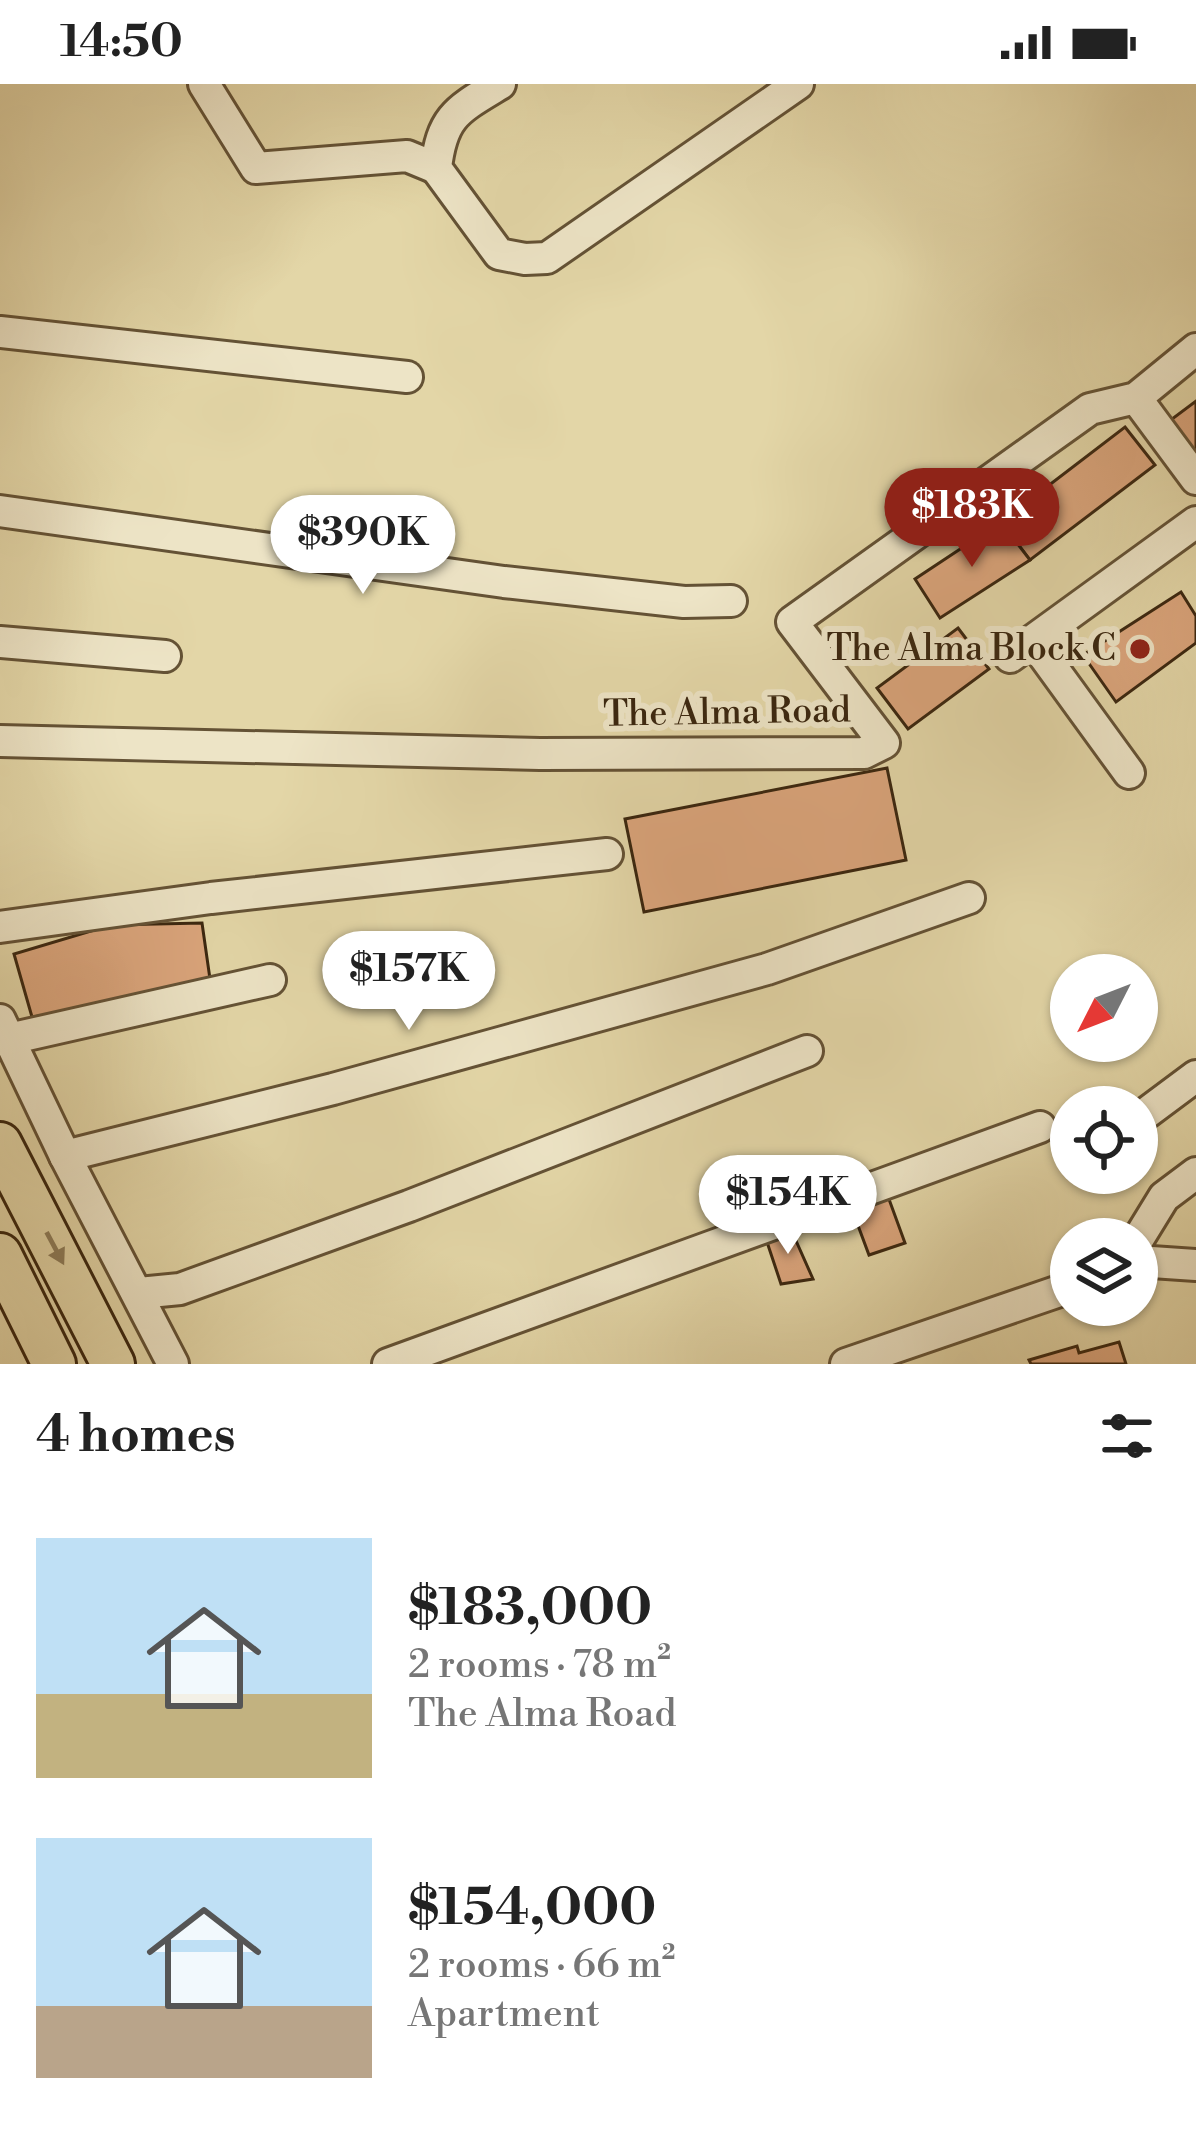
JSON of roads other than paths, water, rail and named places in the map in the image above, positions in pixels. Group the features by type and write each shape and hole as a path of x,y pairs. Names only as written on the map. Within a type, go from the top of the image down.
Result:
{"highway":[{"path":"0,1144 113,1364"},
{"path":"0,1255 54,1364"}],"street":[{"path":"204,84 256,168 407,156 436,168 500,254 525,260 547,258 798,84"},
{"path":"436,168 440,130 500,84"},
{"path":"0,332 407,377"},
{"name":"The Alma Road","path":"0,741 493,753 864,753 884,743 792,622 1090,409 1136,398 1196,349"},
{"path":"1136,398 1196,479"},
{"path":"0,511 504,582 684,602 731,601"},
{"path":"1129,773 1021,649 1196,521"},
{"path":"0,642 165,656"},
{"path":"0,927 211,898 608,854"},
{"path":"65,1156 333,1089 767,969 969,898"},
{"path":"173,1364 4,1029 270,980"},
{"path":"139,1293 180,1289 807,1051"},
{"path":"1158,1104 1196,1076"},
{"path":"388,1364 1040,1127"},
{"path":"1151,1218 1164,1197 1196,1173"},
{"path":"1158,1263 1196,1265"},
{"path":"846,1364 1050,1295"}],"place":[{"name":"The Alma Block C","path":"1140,649"}]}
